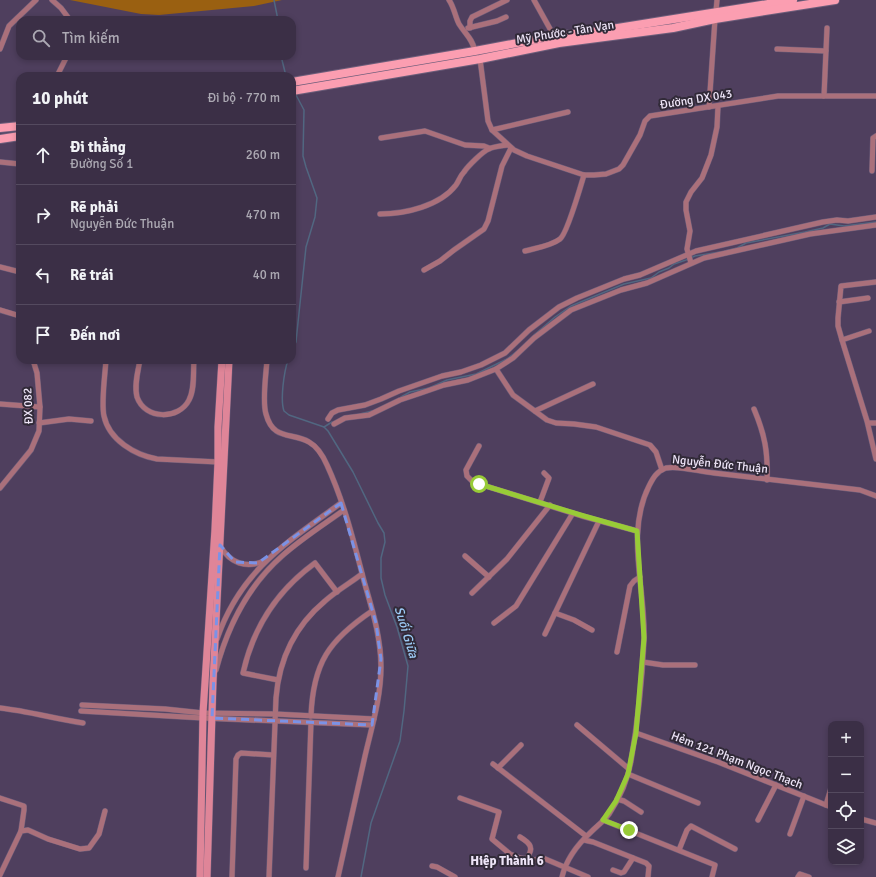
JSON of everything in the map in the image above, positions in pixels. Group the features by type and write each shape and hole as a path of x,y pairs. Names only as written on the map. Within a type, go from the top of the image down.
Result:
{"main road":[{"name":"Mỹ Phước - Tân Vạn","path":"296,90 480,59 559,43 673,28 716,15 779,1 793,0"},
{"name":"Mỹ Phước - Tân Vạn","path":"296,81 554,36 835,0"},
{"path":"0,128 16,126"},
{"path":"0,139 16,137"}],"street":[{"path":"19,16 36,0"},
{"path":"52,0 67,16"},
{"path":"449,0 459,23 472,41 475,51"},
{"path":"470,28 470,21 472,17 507,0"},
{"path":"534,0 554,36"},
{"path":"709,107 717,0"},
{"path":"463,29 497,21 506,17"},
{"path":"0,49 9,26 16,19"},
{"path":"824,96 827,28"},
{"path":"777,49 826,51"},
{"name":"Đường DX 043","path":"480,59 488,121 492,130 509,146 527,156 584,175 606,174 619,169 624,165 640,135 645,121 650,116 778,96 876,96"},
{"path":"59,72 65,60"},
{"path":"691,262 687,246 690,231 686,202 691,192 702,178 711,155 717,127 718,106"},
{"path":"492,130 568,112"},
{"path":"381,138 425,131 465,145 484,146 489,148 509,146 502,166 488,221 484,229 440,261 424,270"},
{"path":"872,171 873,138 876,136"},
{"path":"380,214 404,211 434,203 443,198 452,190 467,168 489,148"},
{"path":"0,162 16,164"},
{"path":"525,251 549,244 562,237 577,199 584,175"},
{"path":"328,419 332,413 338,410 365,405 442,376 481,366 505,352 529,330 567,302 624,279 640,275 688,254 706,248 823,222 837,220 848,221 876,217"},
{"path":"334,424 345,418 369,415 421,392 468,380 496,369 513,358 534,338 571,310 621,290 647,283 691,262 810,234 876,225"},
{"path":"0,267 16,271"},
{"path":"876,282 841,286 838,318 842,340 868,423 876,459"},
{"path":"839,302 868,298"},
{"path":"0,310 16,315"},
{"path":"842,340 869,332"},
{"name":"ĐX 082","path":"0,488 32,450 38,431 40,407 37,373 34,364"},
{"path":"106,364 104,417 110,430 121,443 142,456 157,460 218,462"},
{"path":"139,364 136,379 137,396 139,401 149,411 163,415 175,413 189,400 192,393 194,364"},
{"path":"200,877 203,716 215,529 222,364"},
{"path":"206,877 213,682 228,364"},
{"path":"267,364 265,406 268,419 273,427 280,433 305,440 316,448 328,468 344,510 379,641 381,663 379,692 338,877"},
{"path":"496,369 513,395 535,412 552,422 596,427 650,445 656,452 662,470"},
{"path":"535,412 593,384"},
{"path":"0,404 40,407"},
{"path":"754,409 766,448 768,480"},
{"path":"39,423 69,419 91,421"},
{"path":"868,423 876,423"},
{"path":"479,446 466,470 466,476 473,482 599,521 637,531"},
{"name":"Nguyễn Đức Thuận","path":"562,877 564,868 569,858 585,838 609,814 617,800 628,772 636,733 644,638 637,531 641,506 654,476 662,470 673,467 768,480 860,490 876,496"},
{"path":"540,502 548,479 548,476 544,474"},
{"path":"215,644 227,615 239,594 269,557 288,541 341,503"},
{"path":"472,593 507,559 550,505"},
{"path":"213,682 221,651 229,629 239,608 256,584 284,555 344,510"},
{"path":"494,623 516,606 573,513"},
{"path":"545,634 599,521"},
{"path":"220,546 230,558 242,564 258,563 269,557"},
{"path":"465,556 488,577"},
{"path":"278,680 243,673 255,636 268,611 293,581 315,563 337,592"},
{"path":"268,877 275,714 278,680 285,657 301,627 317,608 362,574"},
{"path":"617,652 630,586 640,577"},
{"path":"311,716 314,683 325,656 345,631 372,611"},
{"path":"555,613 571,619 592,630"},
{"path":"643,662 669,666 695,665"},
{"path":"82,705 165,709 203,716"},
{"path":"0,708 20,710 59,720 83,723"},
{"path":"81,711 203,716 275,714 373,722"},
{"path":"212,716 275,721 373,722"},
{"path":"306,868 311,722"},
{"path":"577,725 628,772 698,803"},
{"name":"Hẻm 121 Phạm Ngọc Thạch","path":"636,733 718,762 828,806"},
{"path":"521,745 496,766 585,838 649,865 648,877"},
{"path":"232,877 236,759 241,753 274,755"},
{"path":"758,820 776,785"},
{"path":"790,834 804,796"},
{"path":"0,798 24,806 21,831 0,874"},
{"path":"460,798 499,812 492,840 510,854 526,859 535,860 543,858 588,877"},
{"path":"617,800 624,801 641,812"},
{"path":"21,831 28,830 48,839 80,849 90,848 99,834 105,811"},
{"path":"603,820 715,865 712,877"},
{"path":"864,820 876,823"},
{"path":"679,850 687,830 691,826 735,849"},
{"path":"520,837 530,844 529,855 526,859"},
{"path":"613,870 621,873 624,872 633,858"},
{"path":"432,866 438,867 455,877"},
{"path":"798,877 800,874 809,877"}],"highlighted area":[{"path":"341,503 376,623 381,659 372,725 212,718 220,545 235,562 258,563"}],"shaded area":[{"path":"70,0 282,0 254,6 159,15 141,14"}],"waterway":[{"path":"274,0 277,16"},
{"path":"282,60 285,72"},
{"path":"296,95 304,110 303,156 317,198 315,217 306,247 296,342"},
{"path":"725,251 737,248 746,243 823,228 830,224 844,226 876,222"},
{"path":"534,335 555,317 571,306 624,284 651,278 674,264 695,256 720,252"},
{"path":"401,397 410,392 429,388 447,380 476,374 507,359 516,352"},
{"name":"Suối Giữa","path":"287,364 282,400 284,411 289,415 324,427 328,431 353,472 384,533 385,542 381,558 381,578 408,666 400,741 371,823 361,877"},
{"path":"360,414 372,411"},
{"path":"324,427 332,422"}],"district":[{"name":"Hiệp Thành 6","path":"507,860"}],"route":[{"path":"479,484 637,531 644,638 636,733 628,774 609,814 603,820 629,830"}]}
